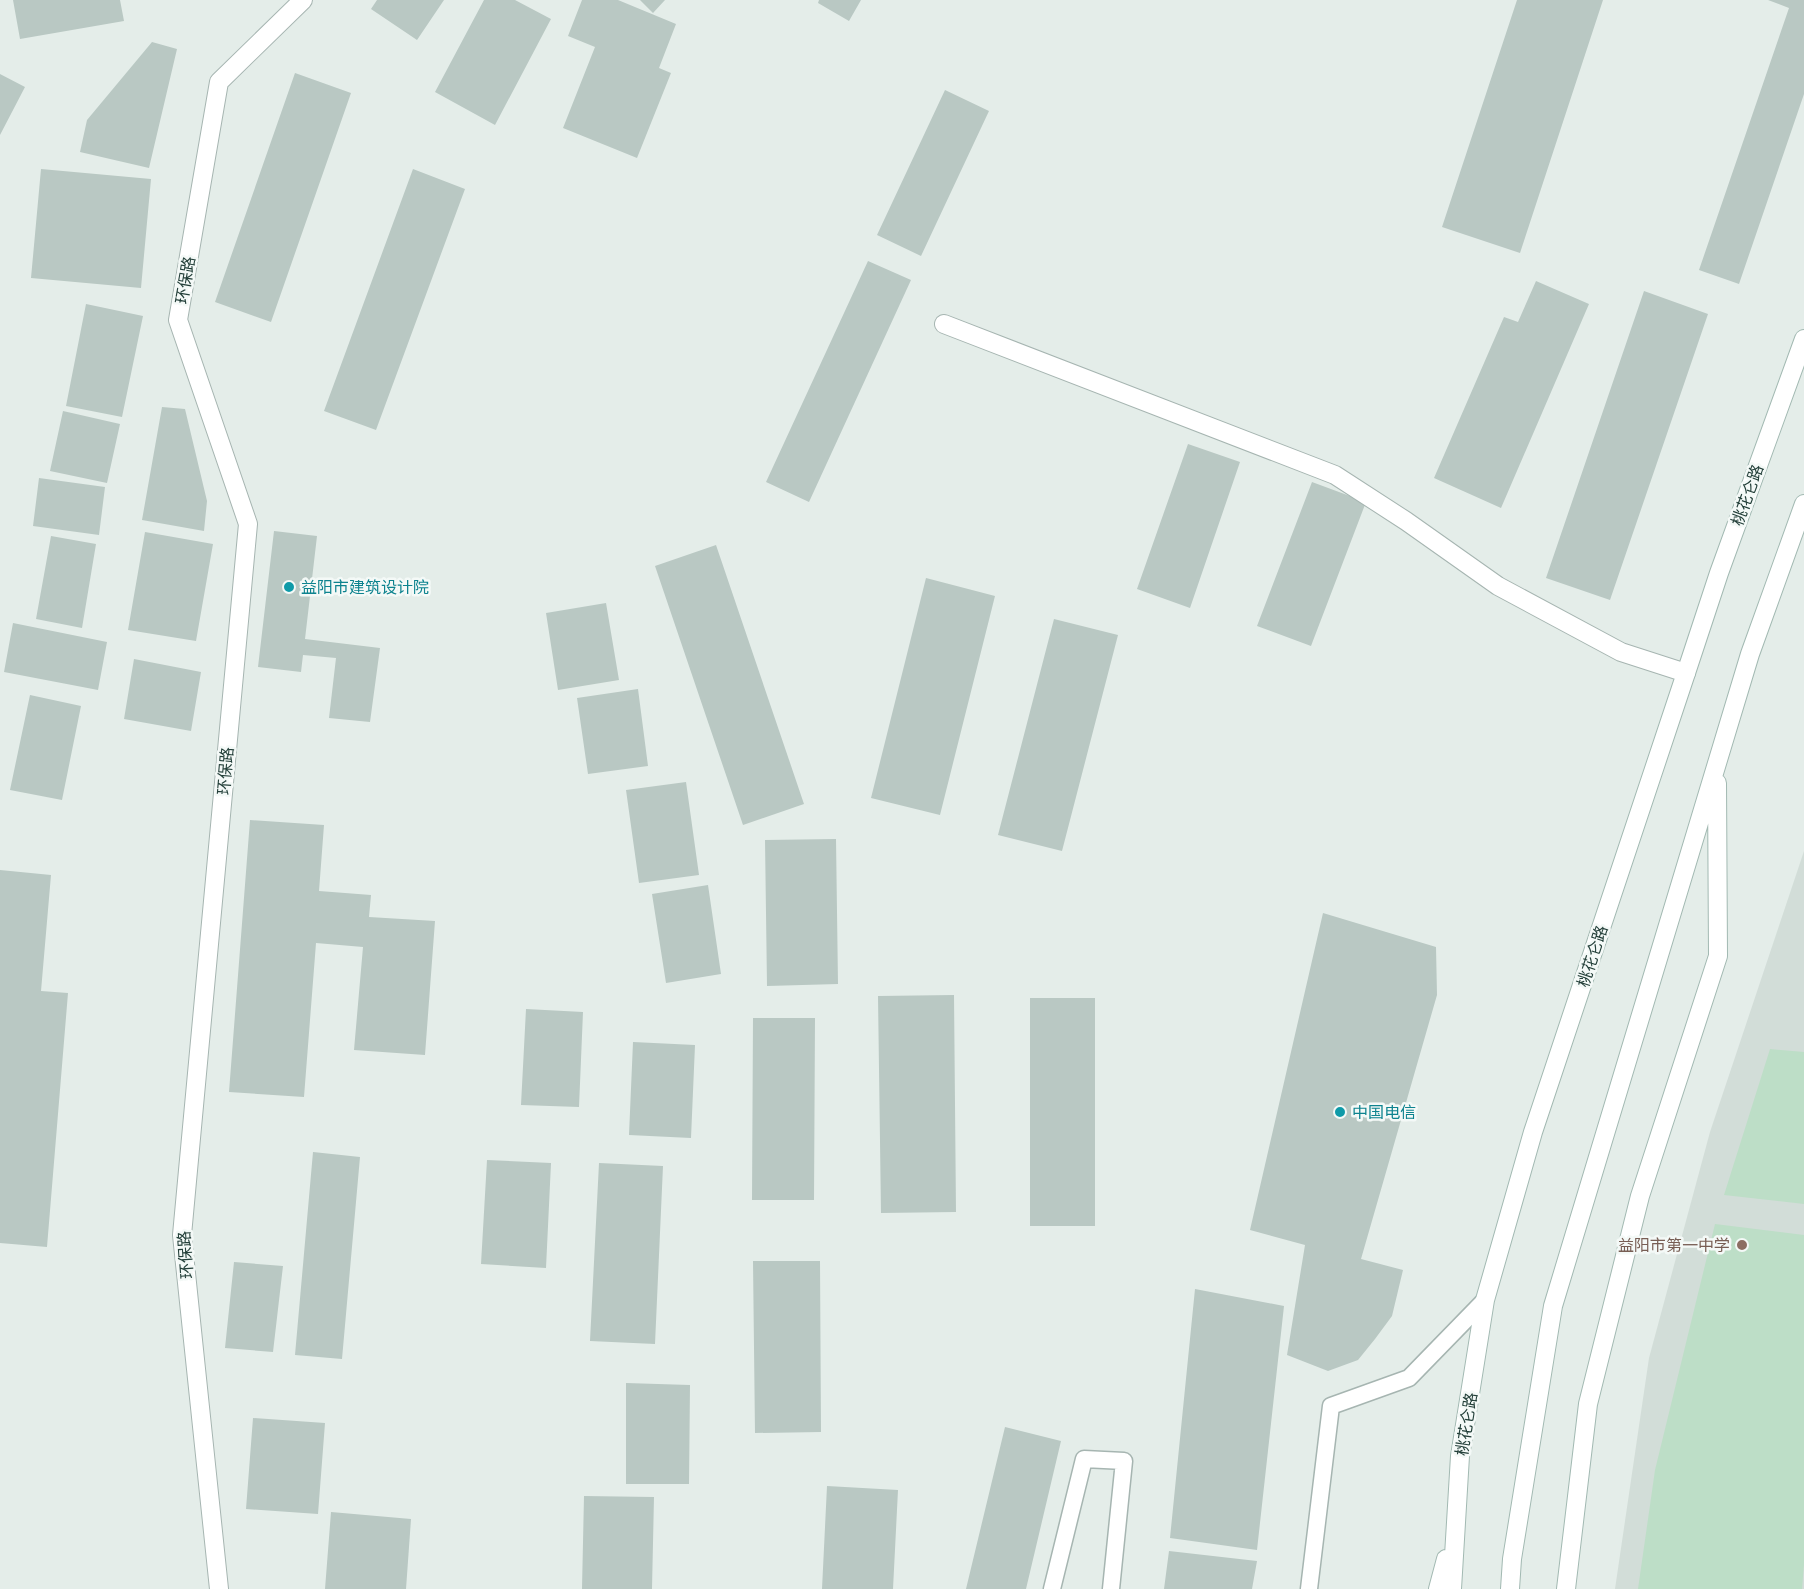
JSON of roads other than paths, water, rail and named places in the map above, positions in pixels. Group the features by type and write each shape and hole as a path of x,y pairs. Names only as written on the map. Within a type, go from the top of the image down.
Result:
{"main road":[{"name":"环保路","path":"219,1589 182,1235 248,524 178,320 219,82 303,0"},
{"path":"944,324 1335,475 1406,521 1498,586 1621,652 1686,673"},
{"name":"桃花仑路","path":"1452,1589 1460,1456 1485,1300 1533,1132 1719,573 1804,339"},
{"path":"1510,1589 1512,1559 1552,1306 1750,654 1804,504"},
{"path":"1566,1589 1588,1404 1640,1196 1718,956 1717,764"},
{"path":"1438,1589 1457,1513"}],"lane":[{"path":"1309,1589 1331,1406 1409,1378 1485,1300"},
{"path":"1052,1589 1084,1459 1124,1461 1111,1589"}],"place":[{"name":"益阳市建筑设计院","path":"289,587"},
{"name":"中国电信","path":"1340,1112"},
{"name":"益阳市第一中学","path":"1742,1245"}]}
